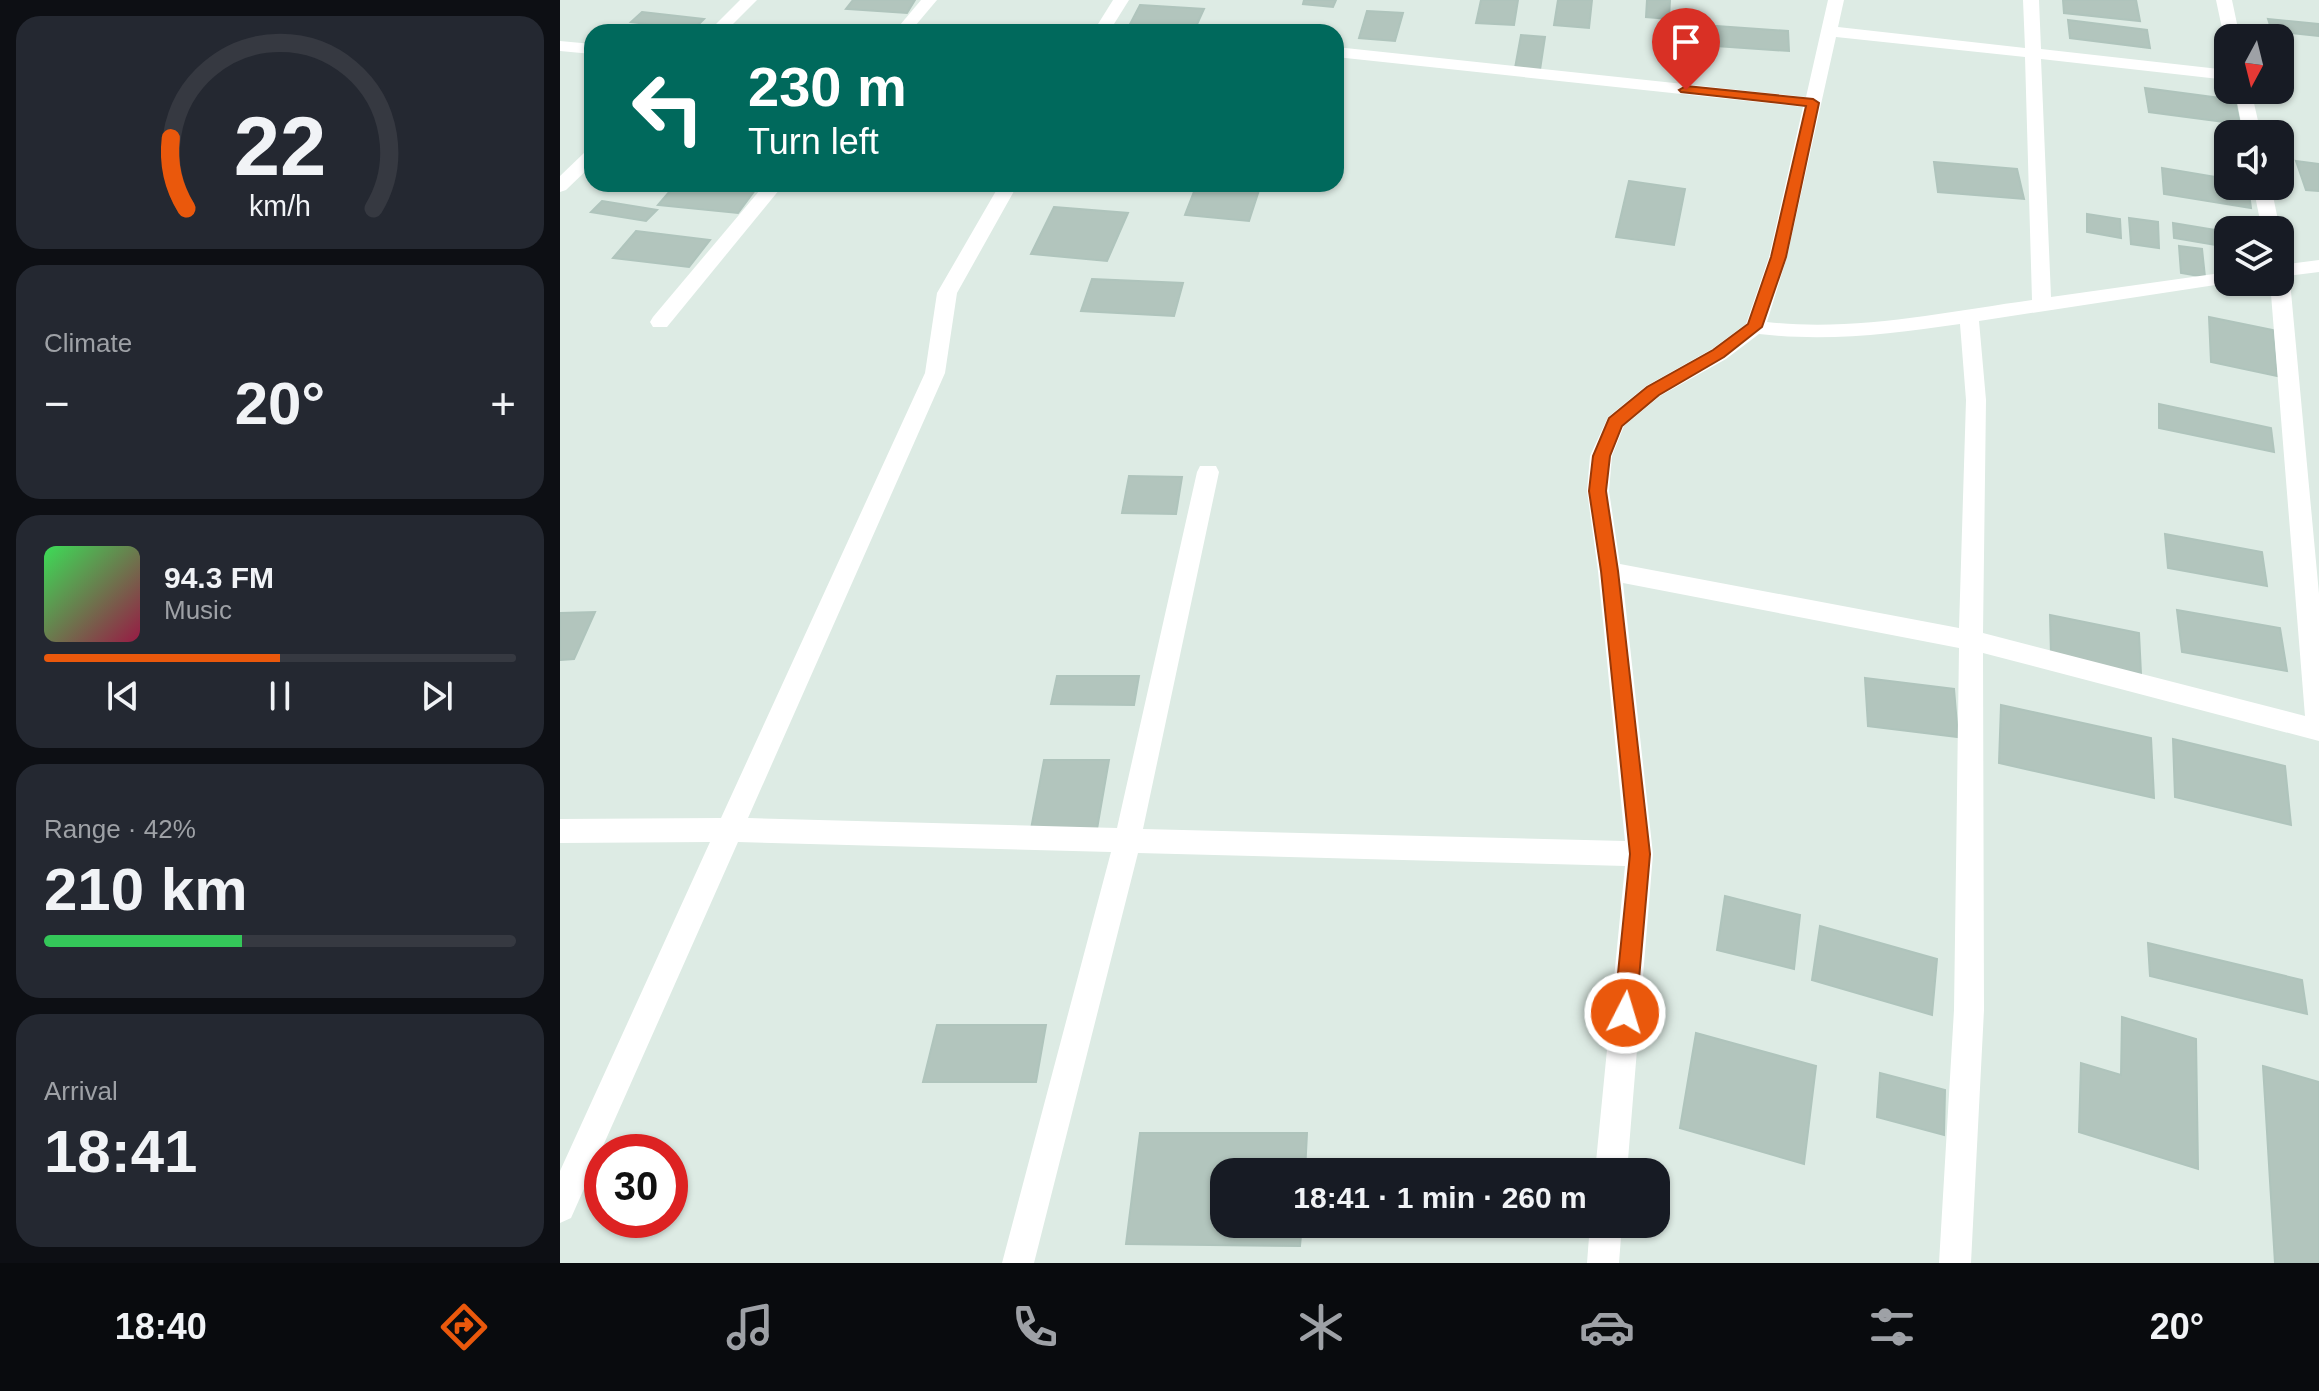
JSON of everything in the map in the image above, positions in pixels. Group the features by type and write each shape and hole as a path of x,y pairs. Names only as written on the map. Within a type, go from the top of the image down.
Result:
{"street":[{"path":"724,24 749,0"},
{"path":"909,24 929,0"},
{"path":"1106,24 1121,0"},
{"path":"1612,1158 1640,854 1610,571 1598,491 1601,456 1615,422 1653,391 1719,354 1755,327 1778,257 1836,0"},
{"path":"2031,0 2042,305"},
{"path":"2224,0 2229,24"},
{"path":"1829,31 2214,73"},
{"path":"560,46 584,48"},
{"path":"1344,53 1813,103"},
{"path":"560,186 584,163"},
{"path":"660,322 768,192"},
{"path":"560,1207 935,373 947,293 1004,192"},
{"path":"2294,269 2319,266"},
{"path":"1755,327 1836,333 2214,280"},
{"path":"1610,571 1971,640 2319,730 2281,296"},
{"path":"1955,1263 1969,1010 1976,400 1969,315"},
{"path":"1018,1263 1127,843 1208,472"},
{"path":"560,831 730,830 1127,843 1640,854"},
{"path":"1603,1263 1605,1238"}],"building":[{"path":"853,0 915,0 907,13 846,9"},
{"path":"1304,0 1336,0 1333,7 1303,4"},
{"path":"1481,0 1518,0 1514,25 1476,23"},
{"path":"1558,0 1592,0 1589,28 1554,25"},
{"path":"1647,0 1670,0 1669,19 1646,17"},
{"path":"2063,0 2136,0 2140,21 2064,13"},
{"path":"1140,5 1204,9 1197,24 1130,24"},
{"path":"1367,11 1403,13 1395,41 1359,38"},
{"path":"642,12 704,19 699,24 631,22"},
{"path":"2268,19 2319,24 2319,36 2294,33 2294,24 2270,24"},
{"path":"2068,20 2147,30 2150,48 2070,38"},
{"path":"1702,25 1788,31 1789,51 1702,45"},
{"path":"1521,35 1545,37 1540,70 1515,68"},
{"path":"2145,88 2214,97 2214,104 2236,104 2239,120 2214,121 2149,112"},
{"path":"2296,161 2319,164 2319,191 2306,190"},
{"path":"1934,162 2017,169 2024,199 1938,192"},
{"path":"2162,168 2214,177 2214,200 2250,200 2251,208 2164,194"},
{"path":"1629,181 1685,189 1674,245 1616,237"},
{"path":"669,192 754,192 738,213 658,205"},
{"path":"1194,192 1258,192 1249,221 1185,215"},
{"path":"602,201 657,210 646,221 591,212"},
{"path":"1054,207 1128,213 1107,261 1031,254"},
{"path":"2087,214 2120,219 2121,238 2087,232"},
{"path":"2129,218 2158,222 2159,248 2131,244"},
{"path":"2173,223 2214,230 2214,245 2174,238"},
{"path":"636,231 710,240 689,267 613,258"},
{"path":"2179,246 2202,249 2205,277 2181,273"},
{"path":"1092,279 1183,283 1174,316 1081,311"},
{"path":"2209,317 2273,330 2277,376 2211,362"},
{"path":"2159,404 2271,428 2274,452 2159,428"},
{"path":"1129,476 1182,477 1176,514 1122,513"},
{"path":"2165,534 2262,552 2267,586 2168,568"},
{"path":"2177,610 2280,628 2287,671 2182,652"},
{"path":"595,612 574,659 560,660 560,613"},
{"path":"2050,615 2139,633 2141,674 2051,655"},
{"path":"1057,676 1139,676 1134,705 1051,704"},
{"path":"1865,678 1954,689 1958,737 1868,726"},
{"path":"2001,705 2151,738 2154,798 1999,763"},
{"path":"2173,739 2285,766 2291,825 2175,797"},
{"path":"1044,760 1109,760 1097,829 1031,829"},
{"path":"1725,896 1800,915 1794,969 1717,950"},
{"path":"1820,926 1937,959 1932,1015 1812,980"},
{"path":"2148,943 2302,980 2307,1014 2150,976"},
{"path":"2122,1017 2196,1039 2198,1169 2079,1132 2081,1063 2121,1075"},
{"path":"937,1025 1046,1025 1036,1082 923,1082"},
{"path":"1696,1033 1816,1066 1804,1164 1680,1128"},
{"path":"2263,1066 2319,1082 2319,1263 2275,1263"},
{"path":"1880,1073 1945,1090 1944,1135 1877,1117"},
{"path":"1140,1133 1307,1133 1306,1158 1210,1158 1210,1238 1301,1238 1300,1246 1126,1244"}],"route":[{"path":"1625,1013 1640,854 1610,571 1598,491 1601,456 1615,422 1653,391 1719,354 1755,327 1778,257 1813,103 1686,90"}]}
